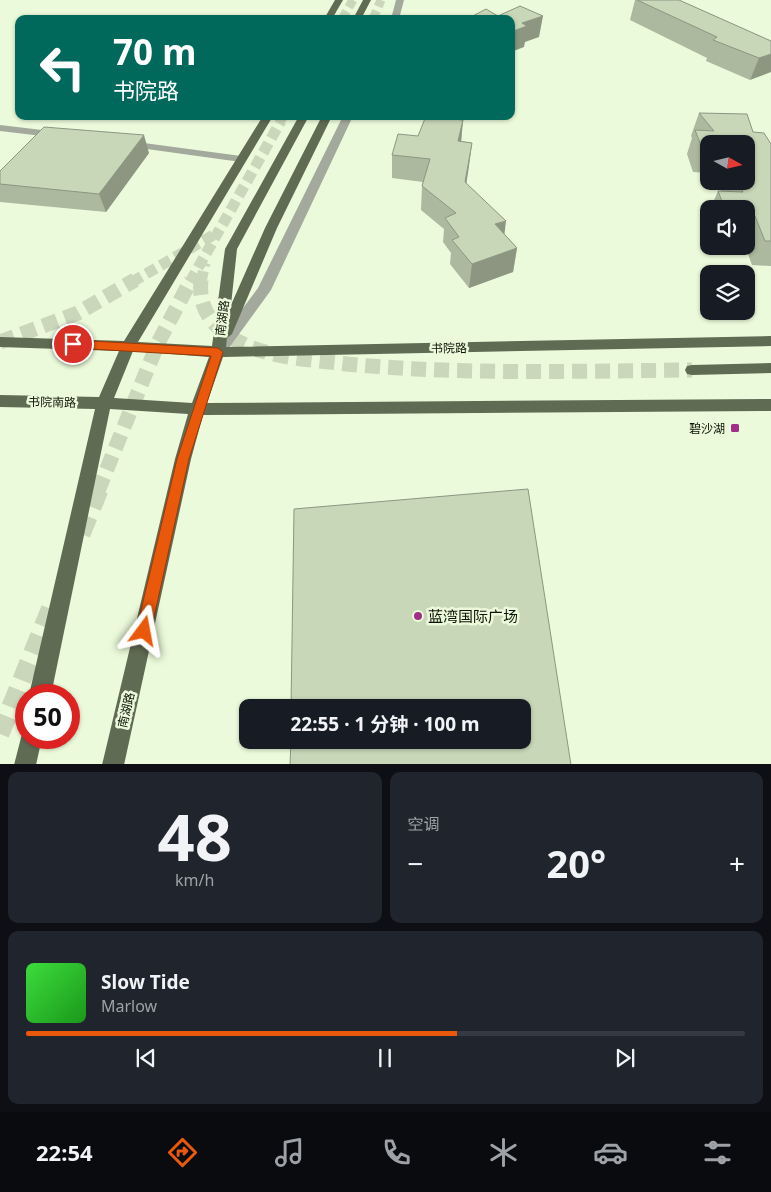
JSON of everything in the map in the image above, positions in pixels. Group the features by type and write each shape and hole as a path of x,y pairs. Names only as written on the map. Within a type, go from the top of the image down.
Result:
{"main road":[{"path":"330,15 339,0"},
{"path":"359,15 367,0"},
{"path":"42,684 104,403 128,346 265,120"},
{"name":"南湖路","path":"113,764 183,459 197,409 218,352 231,249 302,120"},
{"path":"218,352 271,228 325,120"},
{"path":"0,342 128,346"},
{"name":"书院路","path":"128,346 218,352 771,342"},
{"path":"692,370 771,368"},
{"name":"书院南路","path":"0,401 104,403 197,409"},
{"path":"197,409 771,405"},
{"path":"25,764 28,749"}],"street":[{"path":"396,15 400,0"},
{"path":"218,352 264,290 346,120"},
{"path":"0,128 68,136"},
{"path":"116,143 241,159"}],"building":[{"path":"637,0 679,0 771,41 771,54 759,58 713,40 717,37"},
{"path":"520,6 543,16 522,23 527,26 515,30 515,15 500,15"},
{"path":"486,9 496,15 475,15"},
{"path":"699,113 747,114 753,132 764,133 771,144 771,241 765,241 755,216 755,200 722,200 718,191 743,192 742,190 755,190 755,135 700,135 700,143 695,130 714,131"},
{"path":"424,120 463,120 458,141 472,143 465,182 506,221 495,224 517,248 472,264 452,240 459,237 445,218 456,213 422,186 430,159 392,155 398,134 418,136"},
{"path":"44,127 144,135 99,194 0,184 0,171"},
{"name":"蓝湾国际广场","path":"528,489 571,764 290,764 291,749 531,749 531,699 291,699 294,509"}],"tunnel":[{"path":"344,15 353,0"},
{"path":"375,15 381,0"},
{"path":"190,282 281,121"},
{"path":"132,282 215,234"},
{"path":"201,282 205,263"},
{"path":"0,342 78,313 135,280"},
{"path":"98,491 158,343 191,280"},
{"path":"201,282 203,304 213,322 221,330 250,347 286,357 347,364 433,370 520,372 692,370"},
{"path":"81,534 99,490"},
{"path":"0,734 54,600"}],"place":[{"name":"碧沙湖","path":"735,428"},
{"name":"蓝湾国际广场","path":"418,616"}],"route":[{"path":"73,344 218,352 197,409 183,459 144,631"}]}
